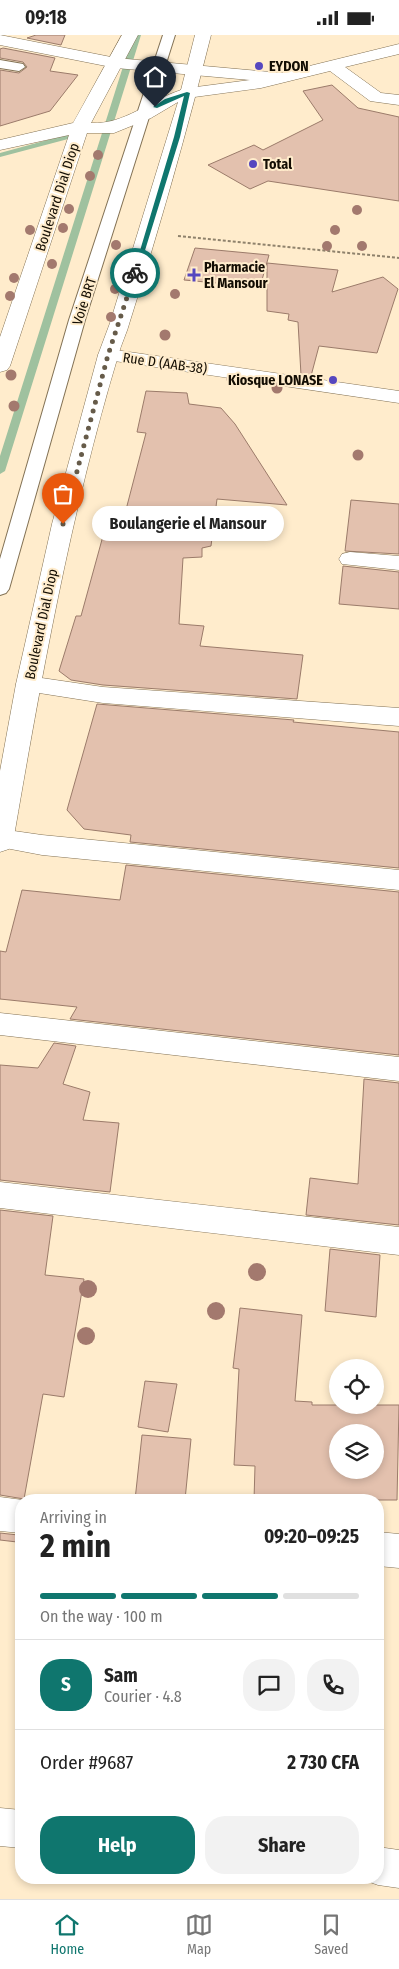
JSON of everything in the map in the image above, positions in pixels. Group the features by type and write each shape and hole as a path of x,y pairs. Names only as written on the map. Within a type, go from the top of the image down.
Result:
{"street":[{"name":"Boulevard Dial Diop","path":"0,367 5,339 80,127 130,35"},
{"name":"Boulevard Dial Diop","path":"0,840 28,684 63,524 108,355 120,323 177,137 203,35"},
{"path":"0,40 116,63 276,77"},
{"path":"0,145 80,127 108,129 144,114 166,100 187,93 261,83 276,77 399,49"},
{"path":"332,65 376,97 399,100"},
{"name":"Rue D (AAB-38)","path":"108,355 399,397"},
{"path":"350,559 399,563"},
{"path":"28,684 103,695 399,717"},
{"path":"0,840 399,880"},
{"path":"0,1024 399,1069"},
{"path":"0,1195 399,1241"},
{"path":"0,1514 15,1515"},
{"path":"384,1550 399,1551"},
{"path":"0,1827 15,1828"},
{"path":"384,1868 399,1869"}],"lane":[{"name":"Voie BRT","path":"0,589 2,575 77,320 169,35"},
{"path":"0,64 19,67"}],"path":[{"path":"147,233 399,259"}],"building":[{"path":"36,35 65,35 61,45 27,38"},
{"path":"0,49 55,58 50,71 78,75 50,111 0,126 0,70 19,73 27,67 23,62 0,58"},
{"path":"332,85 358,108 399,117 399,201 268,181 250,189 208,165 254,145 263,150 323,120 303,91"},
{"path":"195,248 269,255 260,287 184,280"},
{"path":"267,263 338,270 332,292 383,277 398,289 377,353 319,346 311,376 301,375 298,322 288,320 289,314 267,311"},
{"path":"146,391 187,393 189,404 221,408 235,424 287,505 217,499 211,546 202,548 202,557 183,558 179,624 204,626 200,646 303,655 297,699 103,685 71,680 59,671 76,616 81,616 106,525 122,525 146,433 137,432"},
{"path":"351,500 399,504 399,554 345,551"},
{"path":"343,566 399,572 399,609 339,604"},
{"path":"97,704 294,720 293,722 399,732 399,868 130,842 131,835 84,829 67,810"},
{"path":"126,865 399,892 399,1055 70,1019 77,1007 0,999 0,951 6,952 22,890 120,900"},
{"path":"54,1043 76,1046 63,1084 90,1092 83,1120 119,1123 110,1192 0,1180 0,1065 38,1068"},
{"path":"364,1079 399,1083 399,1225 306,1215 310,1178 358,1184"},
{"path":"0,1210 53,1216 45,1275 84,1279 64,1397 43,1394 25,1494 15,1494 15,1498 0,1495"},
{"path":"330,1249 380,1255 376,1317 325,1311"},
{"path":"240,1308 302,1315 295,1401 312,1402 312,1405 329,1405 329,1414 384,1414 384,1405 399,1405 397,1500 384,1500 384,1494 254,1494 255,1466 234,1465 239,1369 233,1368"},
{"path":"145,1381 177,1384 168,1432 138,1427"},
{"path":"142,1435 191,1439 186,1494 136,1494"},
{"path":"0,1533 15,1535 15,1542 0,1540"}],"waterway":[{"path":"0,471 137,35"},
{"path":"0,155 84,132"}],"way so far":[{"path":"63,524 108,355 135,273"}],"place":[{"name":"EYDON","path":"259,66"},
{"name":"Total","path":"253,164"},
{"name":"Pharmacie El Mansour","path":"194,275"},
{"name":"Kiosque LONASE","path":"333,380"},
{"name":"Boulangerie el Mansour","path":"63,524"}],"route":[{"path":"135,273 177,137 187,93 166,100 155,107"}]}
